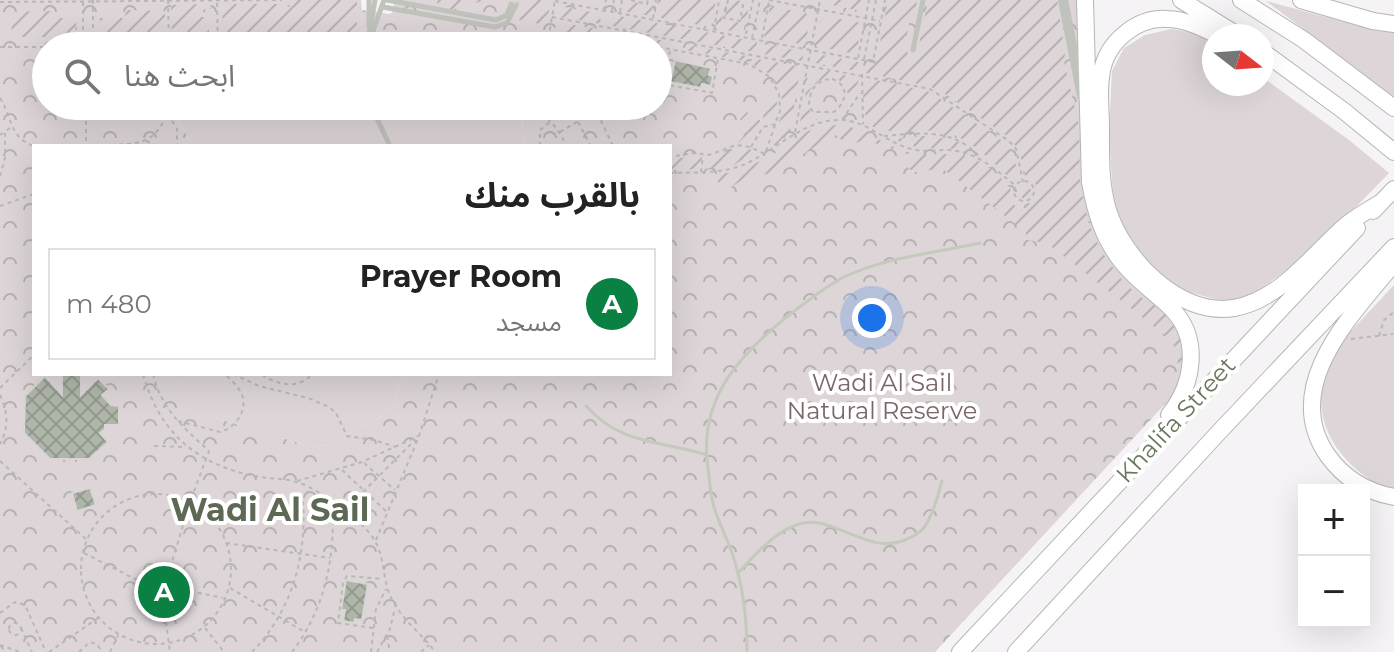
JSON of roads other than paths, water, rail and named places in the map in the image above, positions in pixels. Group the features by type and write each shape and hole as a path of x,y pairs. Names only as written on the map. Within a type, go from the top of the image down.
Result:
{"main road":[{"path":"1085,0 1090,182 1094,207 1110,244 1132,275 1178,317 1187,333 1191,354 1188,381 1181,399 1118,481"},
{"path":"1181,0 1220,24"},
{"path":"1241,0 1304,40 1394,108"},
{"path":"1301,0 1394,24"},
{"path":"1202,29 1188,23 1160,19 1128,31 1111,48 1106,58 1100,85 1103,187 1113,224 1141,266 1169,290 1196,304 1221,309 1243,306 1275,289 1347,224 1388,195"},
{"path":"1274,61 1394,152"},
{"name":"Khalifa Street","path":"960,652 1388,195"},
{"name":"Khalifa Street","path":"1016,652 1394,247"},
{"path":"1394,263 1333,341 1320,365 1314,388 1313,413 1318,436 1329,457 1344,474 1369,489 1394,497"}],"street":[{"path":"1063,0 1089,127"}],"lane":[{"path":"370,32 372,0"},
{"path":"913,50 923,0"},
{"path":"371,32 385,2 498,27 510,19 513,4"},
{"path":"378,120 389,144"}],"waterway":[{"path":"747,652 739,579 713,505 708,468 709,421 726,381 771,330 844,277 894,260 980,243"},
{"path":"586,406 600,419 628,435 707,455"},
{"path":"738,573 773,538 799,524 824,524 877,543 909,538 926,525 942,481"}],"place":[{"name":"Prayer Room","path":"164,592"}],"district":[{"name":"Wadi Al Sail","path":"270,510"}],"park label":[{"name":"Wadi Al Sail Natural Reserve","path":"882,397"}]}
